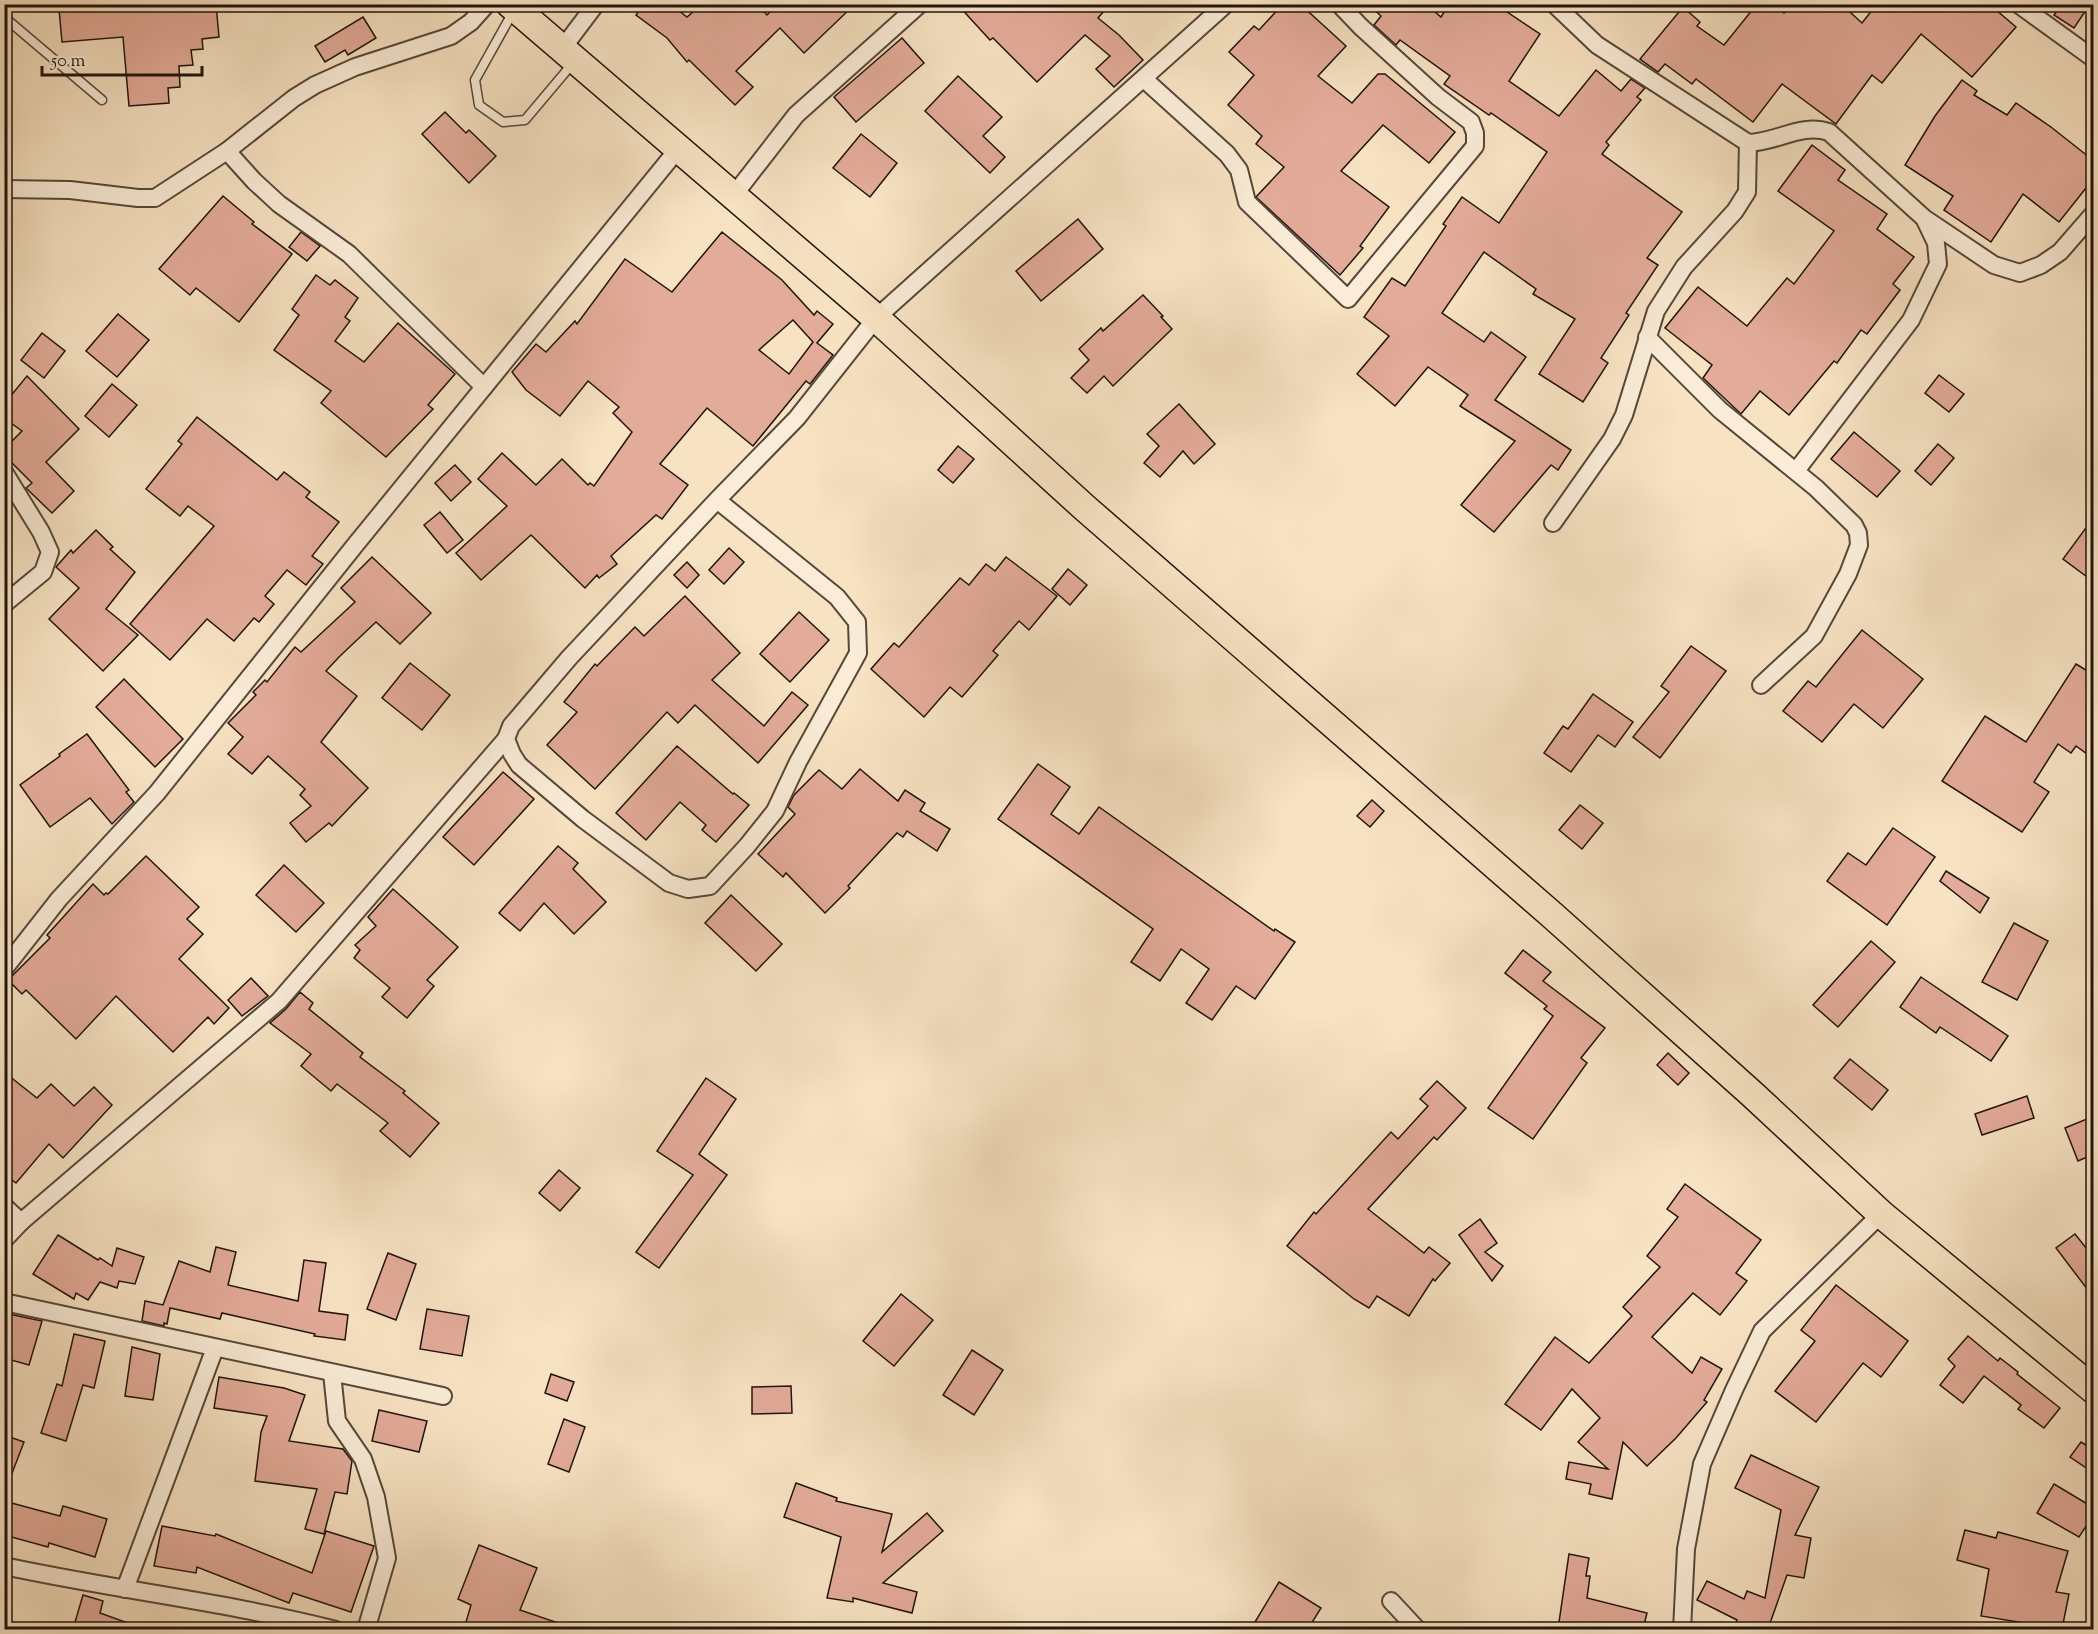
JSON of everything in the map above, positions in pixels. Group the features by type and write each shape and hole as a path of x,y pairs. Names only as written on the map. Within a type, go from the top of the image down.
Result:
{"main road":[{"path":"513,7 876,318 1085,508 1552,915 1743,1086 1881,1214 2094,1390"}],"street":[{"path":"4,189 70,190 155,198 227,151 294,98 315,85 355,67 451,36 471,22 487,4"},
{"path":"569,55 596,4"},
{"path":"734,195 796,115 920,4"},
{"path":"4,1240 21,1222 279,1001 506,739 511,726 526,706 717,500 797,418 876,318 1226,4"},
{"path":"1144,79 1227,154 1239,170 1247,202 1261,218 1348,299 1475,146 1475,133 1471,122 1438,97 1360,27 1339,4"},
{"path":"1554,4 1597,45 1748,143 1764,143 1805,129 1817,128 1829,132 1924,218 1994,265 2020,273 2041,265 2060,252 2094,213"},
{"path":"2018,4 2094,59"},
{"path":"1553,523 1612,439 1624,415 1656,311 1684,267 1735,211 1747,192 1748,143"},
{"path":"4,969 59,899 164,785 678,149"},
{"path":"227,151 279,204 349,254 484,387"},
{"path":"1796,471 1911,320 1938,264 1936,243 1924,218"},
{"path":"1647,337 1720,410 1816,488 1854,525 1859,545 1848,574 1814,636 1761,685"},
{"path":"4,472 41,532 50,552 43,572 4,604"},
{"path":"506,739 519,765 583,819 669,883 688,889 710,886 747,846 775,811 798,762 858,653 857,622 837,597 717,500"},
{"path":"4,1206 21,1222"},
{"path":"1682,1629 1686,1549 1702,1464 1757,1341 1762,1331 1881,1214"},
{"path":"4,1302 443,1396"},
{"path":"125,1589 215,1348"},
{"path":"332,1373 338,1421 363,1459 376,1497 387,1558 366,1629"},
{"path":"4,1566 213,1603 336,1629"},
{"path":"1391,1601 1418,1629"}],"lane":[{"path":"513,7 475,80 478,105 503,122 525,120 569,55"},
{"path":"4,17 102,100"}],"building":[{"path":"68,4 216,4 219,37 202,39 203,49 191,50 193,65 179,66 180,87 168,88 169,103 129,106 123,37 62,42 59,9 69,9"},
{"path":"644,4 670,4 687,17 702,4 757,4 767,15 778,4 855,4 804,53 780,28 736,71 753,87 735,105 689,60 687,62 667,38 636,15"},
{"path":"957,4 1110,4 1098,18 1119,35 1143,60 1114,87 1096,69 1110,56 1085,35 1037,82 993,38 990,40"},
{"path":"1283,4 1300,4 1346,46 1318,76 1352,103 1378,74 1385,74 1455,132 1429,163 1383,125 1341,171 1389,207 1360,246 1363,248 1340,275 1256,197 1284,167 1256,144 1262,136 1228,105 1254,75 1229,52 1254,26 1259,30"},
{"path":"1368,4 1426,4 1441,17 1449,4 1495,4 1540,34 1509,81 1559,116 1596,70 1621,91 1631,79 1645,88 1637,97 1641,100 1606,142 1609,145 1602,154 1682,212 1647,258 1658,265 1626,313 1629,315 1601,358 1608,363 1583,402 1539,374 1575,319 1533,294 1536,289 1484,252 1442,313 1484,342 1491,332 1526,357 1495,400 1571,450 1558,470 1551,465 1494,532 1461,505 1515,441 1460,406 1468,395 1428,367 1395,406 1357,374 1389,336 1364,317 1392,278 1405,286 1446,226 1443,224 1462,197 1499,223 1547,152 1444,84 1450,76 1400,40 1396,45 1374,25 1381,16"},
{"path":"1757,4 1774,4 1784,13 1791,4 1841,4 1862,23 1877,4 1989,4 2016,27 1972,77 1921,34 1882,83 1872,75 1836,124 1782,84 1753,122 1696,79 1692,84 1665,64 1658,72 1640,59 1683,7 1700,22 1697,26 1724,45"},
{"path":"2061,4 2090,4 2074,28 2054,15"},
{"path":"363,17 376,38 348,55 345,50 325,62 315,46"},
{"path":"902,38 924,63 856,122 834,97"},
{"path":"958,76 1002,117 983,136 1005,157 990,173 925,111"},
{"path":"1962,80 1977,91 1974,95 2007,115 2016,103 2094,161 2094,178 2059,222 2023,194 1991,242 1944,210 1953,196 1905,165 1935,116"},
{"path":"445,112 466,133 469,130 496,156 469,183 422,134"},
{"path":"861,134 897,163 870,197 833,168"},
{"path":"1812,145 1845,170 1838,180 1887,214 1877,229 1914,257 1893,284 1900,290 1867,334 1861,330 1837,363 1834,361 1789,415 1760,391 1741,414 1703,378 1712,365 1665,328 1698,287 1747,326 1787,278 1794,284 1834,231 1778,191"},
{"path":"223,196 254,222 252,224 292,254 239,322 196,288 190,295 159,269"},
{"path":"1078,219 1103,249 1041,301 1016,271"},
{"path":"301,232 320,246 307,261 289,247"},
{"path":"722,232 782,280 814,315 817,311 833,324 817,343 833,355 810,384 806,381 753,446 707,408 660,464 688,485 662,519 656,515 611,556 617,564 599,578 597,575 585,588 531,535 481,580 456,553 507,506 478,479 502,453 536,485 562,459 588,485 590,483 594,486 632,432 613,413 619,407 588,381 560,416 526,390 512,372 536,344 546,352 575,321 577,324 625,259 672,292","holes":["793,320 813,342 789,374 759,350"]},
{"path":"316,275 330,285 335,280 358,298 345,317 350,321 335,341 364,362 398,323 455,374 428,405 433,409 386,457 321,403 331,391 274,350 299,315 292,309"},
{"path":"1143,295 1172,329 1113,386 1104,376 1087,393 1071,378 1089,360 1079,349 1101,328 1103,331"},
{"path":"118,314 149,340 117,377 86,351"},
{"path":"42,333 65,351 44,378 21,360"},
{"path":"1939,375 1964,394 1949,412 1925,393"},
{"path":"27,376 79,429 46,462 74,491 52,513 26,488 32,483 4,455 4,449 22,431 4,418 4,404"},
{"path":"112,384 137,405 109,437 85,416"},
{"path":"1179,404 1215,444 1194,464 1183,451 1160,477 1144,463 1159,446 1147,434"},
{"path":"197,417 277,480 284,472 310,492 306,497 339,522 312,556 323,564 306,585 287,570 265,596 274,604 259,622 254,618 234,641 207,619 170,660 130,624 214,526 188,506 180,516 146,489 182,444 178,441"},
{"path":"1854,432 1900,471 1877,497 1831,459"},
{"path":"1938,444 1954,458 1931,485 1915,471"},
{"path":"958,446 974,459 953,483 938,470"},
{"path":"455,465 471,482 451,501 435,483"},
{"path":"440,512 463,540 447,553 424,525"},
{"path":"2094,517 2094,582 2063,559"},
{"path":"96,530 113,547 110,549 135,572 106,609 138,635 103,671 49,619 79,588 56,567 71,550 73,553"},
{"path":"729,548 744,562 724,584 709,570"},
{"path":"372,557 431,613 400,644 376,622 326,671 357,696 321,742 368,788 332,826 329,823 306,842 290,823 311,806 300,795 305,789 268,756 252,774 228,754 243,737 228,723 256,695 253,692 265,680 267,682 295,647 301,652 355,602 341,588"},
{"path":"1006,557 1057,596 1029,630 1019,621 993,651 998,655 962,697 950,687 924,717 871,669 894,643 899,647 960,578 969,585 986,564 995,571"},
{"path":"687,562 699,575 687,588 674,575"},
{"path":"1068,569 1087,585 1070,605 1052,589"},
{"path":"685,596 740,653 712,680 764,726 792,692 808,705 758,763 695,705 678,723 667,712 595,789 547,745 577,712 564,702 595,664 597,666 635,627 644,636"},
{"path":"799,612 829,640 790,682 760,654"},
{"path":"1862,630 1923,679 1883,728 1854,704 1822,742 1783,711 1808,681 1816,687"},
{"path":"1691,646 1726,671 1660,758 1633,737 1669,692 1661,686"},
{"path":"410,663 450,695 422,730 382,698"},
{"path":"2076,664 2094,675 2094,759 2076,746 2071,753 2058,744 2034,782 2049,792 2022,832 1942,781 1985,716 2026,742"},
{"path":"124,679 183,739 155,767 96,707"},
{"path":"1593,694 1633,722 1615,747 1598,735 1571,772 1544,753 1563,726 1568,729"},
{"path":"87,734 129,790 126,792 134,802 112,824 90,798 50,827 20,785"},
{"path":"677,746 749,805 716,842 702,830 706,825 680,802 646,840 616,813"},
{"path":"1038,764 1070,787 1051,814 1079,834 1099,807 1274,931 1275,929 1295,942 1255,999 1236,986 1212,1020 1186,1003 1209,969 1181,949 1160,981 1131,962 1153,929 998,819"},
{"path":"860,769 898,801 905,790 925,803 920,811 950,829 937,851 907,831 903,837 897,833 848,886 850,888 825,913 786,873 783,877 758,854 795,814 788,807 794,795 819,770 842,789"},
{"path":"503,772 534,799 474,865 443,837"},
{"path":"1372,800 1384,811 1370,827 1357,816"},
{"path":"1580,805 1603,823 1582,849 1559,830"},
{"path":"1893,828 1935,857 1887,925 1827,881 1848,853 1866,865"},
{"path":"558,846 578,863 573,869 606,902 574,934 544,903 520,931 499,913"},
{"path":"146,856 199,907 187,919 203,934 179,959 229,1008 214,1024 208,1017 173,1052 116,996 76,1039 26,990 22,994 8,980 50,938 47,935 93,884 104,895 108,894"},
{"path":"284,865 324,903 296,932 256,895"},
{"path":"1946,871 1989,898 1980,913 1940,881"},
{"path":"393,889 458,947 427,980 434,986 407,1018 382,997 390,988 354,958 360,950 355,945 376,926 368,917"},
{"path":"731,895 782,944 756,971 705,923"},
{"path":"2014,923 2048,941 2017,1000 1982,982"},
{"path":"1871,941 1895,962 1838,1027 1813,1005"},
{"path":"1523,950 1551,972 1543,981 1605,1028 1581,1058 1587,1063 1533,1139 1488,1108 1553,1016 1544,1009 1547,1006 1505,973"},
{"path":"1921,977 2008,1036 1991,1061 1940,1027 1936,1033 1900,1007"},
{"path":"251,978 268,996 242,1016 228,1000"},
{"path":"300,992 313,1003 309,1009 363,1053 360,1057 405,1091 403,1093 439,1123 410,1157 380,1131 388,1123 337,1084 331,1091 301,1066 311,1054 270,1023"},
{"path":"1668,1053 1689,1073 1678,1085 1657,1065"},
{"path":"1850,1059 1888,1090 1872,1110 1834,1078"},
{"path":"4,1072 37,1098 51,1084 74,1106 94,1087 112,1105 63,1158 49,1144 16,1183 4,1174"},
{"path":"706,1078 736,1099 699,1154 727,1175 659,1268 636,1252 693,1175 657,1151"},
{"path":"1437,1081 1466,1108 1437,1140 1434,1137 1368,1209 1424,1253 1429,1247 1450,1263 1435,1281 1433,1279 1409,1316 1377,1296 1369,1308 1354,1299 1287,1246 1314,1212 1316,1214 1391,1132 1398,1139 1428,1106 1420,1099"},
{"path":"2027,1096 2034,1118 1982,1135 1975,1114"},
{"path":"2094,1116 2094,1154 2078,1161 2065,1128"},
{"path":"559,1170 580,1188 560,1211 539,1193"},
{"path":"1685,1184 1761,1240 1736,1273 1747,1281 1720,1315 1693,1293 1652,1337 1692,1373 1701,1357 1722,1369 1704,1400 1707,1402 1676,1438 1647,1466 1623,1442 1612,1499 1589,1494 1591,1484 1566,1479 1569,1462 1608,1469 1578,1442 1600,1418 1572,1389 1541,1430 1505,1404 1555,1337 1589,1363 1632,1316 1623,1307 1660,1267 1647,1256 1678,1217 1667,1209"},
{"path":"1480,1219 1497,1243 1485,1252 1503,1266 1492,1281 1459,1235"},
{"path":"2075,1234 2094,1258 2094,1298 2056,1248"},
{"path":"58,1235 112,1266 117,1248 144,1257 135,1284 119,1281 117,1288 100,1282 88,1300 76,1293 74,1299 33,1274"},
{"path":"216,1247 236,1252 228,1285 298,1301 304,1260 326,1263 319,1311 348,1315 345,1340 314,1336 315,1334 222,1313 220,1319 170,1308 167,1324 164,1323 164,1326 142,1321 145,1301 163,1305 179,1261 210,1272"},
{"path":"388,1253 416,1264 396,1320 367,1309"},
{"path":"1836,1285 1908,1341 1881,1377 1863,1363 1816,1422 1775,1391 1815,1341 1801,1330"},
{"path":"901,1294 933,1320 894,1366 863,1341"},
{"path":"427,1309 469,1316 462,1356 420,1349"},
{"path":"4,1313 42,1321 29,1365 4,1358"},
{"path":"74,1334 105,1341 94,1388 83,1385 66,1441 41,1433 57,1384 62,1386"},
{"path":"1968,1336 1998,1361 2000,1358 2018,1372 2017,1374 2060,1408 2044,1428 2018,1409 2021,1405 1984,1376 1963,1403 1940,1385 1955,1366 1948,1359"},
{"path":"132,1347 160,1354 153,1400 125,1396"},
{"path":"972,1350 1003,1370 974,1415 943,1395"},
{"path":"551,1374 574,1382 567,1401 545,1393"},
{"path":"219,1377 284,1388 305,1395 289,1441 343,1449 352,1461 347,1494 335,1492 324,1534 305,1529 317,1489 255,1481 261,1432 267,1416 214,1408"},
{"path":"791,1386 792,1413 752,1414 752,1387"},
{"path":"379,1410 427,1421 419,1452 372,1441"},
{"path":"564,1419 585,1427 569,1472 548,1464"},
{"path":"4,1435 24,1442 6,1489 4,1489"},
{"path":"2081,1442 2094,1450 2094,1473 2070,1457"},
{"path":"1751,1455 1819,1487 1795,1535 1811,1538 1804,1578 1787,1575 1768,1629 1734,1629 1737,1620 1697,1600 1707,1581 1744,1599 1747,1591 1765,1598 1781,1510 1735,1488"},
{"path":"796,1483 837,1498 836,1501 892,1514 882,1552 927,1513 943,1531 883,1583 917,1592 912,1613 853,1598 853,1602 827,1598 841,1537 784,1517"},
{"path":"2054,1484 2094,1508 2094,1514 2079,1537 2037,1513"},
{"path":"4,1501 60,1516 63,1506 107,1519 95,1557 49,1543 48,1547 4,1535"},
{"path":"162,1526 215,1536 216,1534 312,1573 326,1531 374,1546 351,1612 293,1593 289,1603 197,1567 196,1573 154,1566"},
{"path":"1965,1530 1996,1538 1998,1532 2068,1551 2056,1592 2069,1594 2062,1629 1981,1616 1989,1569 1957,1560"},
{"path":"479,1545 537,1568 520,1610 570,1627 570,1629 464,1629 471,1605 458,1599"},
{"path":"1569,1554 1589,1558 1586,1576 1590,1576 1587,1598 1647,1613 1643,1629 1558,1629"},
{"path":"1279,1582 1321,1608 1308,1629 1267,1629 1255,1622"},
{"path":"83,1595 103,1601 100,1613 139,1627 139,1629 73,1629"}]}
